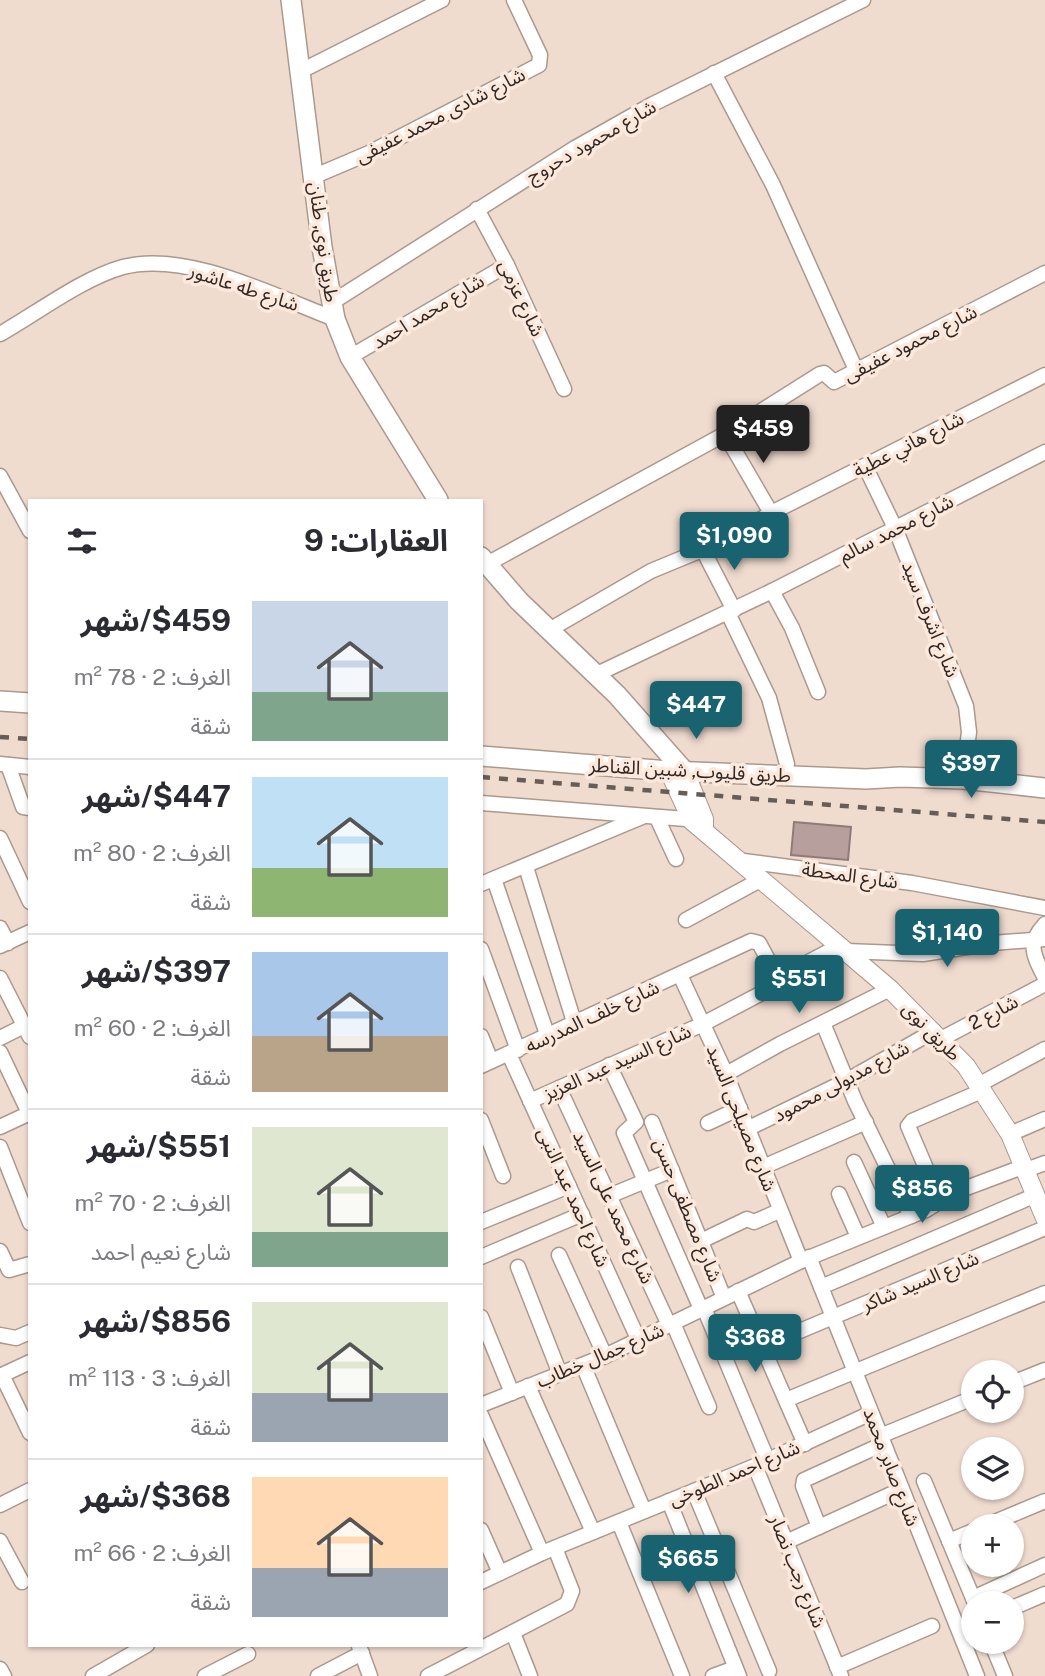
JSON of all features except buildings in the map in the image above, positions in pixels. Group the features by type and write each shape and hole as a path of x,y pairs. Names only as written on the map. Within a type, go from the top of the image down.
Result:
{"main road":[{"name":"طريق نوى, طنان","path":"290,0 333,311 350,357 437,499"},
{"path":"485,566 653,736 674,766"},
{"path":"0,701 28,703"},
{"name":"طريق قليوب, شبين القناطر","path":"483,743 674,766 787,764 873,767 900,777"},
{"name":"طريق قليوب, شبين القناطر","path":"483,756 866,779 963,779 1045,788"}],"street":[{"path":"299,72 442,0"},
{"name":"شارع شادى محمد عفيفى","path":"315,176 369,153 538,65 540,55 513,0"},
{"name":"شارع محمود دحروج","path":"333,311 477,209 575,148 714,73 863,0"},
{"path":"714,73 773,186 856,370"},
{"name":"شارع عزمى","path":"477,209 507,265 564,389"},
{"name":"شارع طه عاشور","path":"0,334 104,274 142,264 189,267 333,311"},
{"name":"شارع محمد احمد","path":"350,357 507,265"},
{"name":"شارع محمود عفيفى","path":"485,566 725,434 820,374 826,374 833,382 1045,272"},
{"name":"شارع هاني عطية","path":"549,630 651,571 703,550 1045,375"},
{"path":"725,434 771,513"},
{"name":"شارع محمد سالم","path":"595,675 731,612 895,528 1043,458"},
{"name":"شارع اشرف سيد","path":"865,466 895,528 966,706 969,732 963,779"},
{"path":"0,476 28,527"},
{"path":"703,550 769,698 787,764"},
{"path":"772,591 793,628 818,692"},
{"path":"28,767 4,765 23,807 28,808"},
{"name":"طريق نوى","path":"674,766 700,824 736,860 890,989 937,1035 982,1087 1010,1134 1045,1218"},
{"path":"483,803 650,817 700,824"},
{"path":"650,817 676,859"},
{"path":"548,1037 488,881 650,817"},
{"path":"0,838 28,898"},
{"name":"شارع المحطة","path":"736,860 912,883 1045,908"},
{"path":"526,867 575,1025"},
{"path":"686,920 760,880"},
{"path":"1045,924 1033,954 1045,978"},
{"path":"0,928 4,945 28,933"},
{"path":"778,978 842,949 923,954 1039,940"},
{"name":"شارع خلف المدرسه","path":"486,1064 751,941 759,943 778,978"},
{"name":"شارع احمد عبد النبى","path":"483,955 530,1101 639,1341"},
{"name":"شارع مصيلحى السيد","path":"680,975 726,1074 779,1211 805,1259"},
{"path":"0,978 27,1032 0,1038"},
{"name":"شارع السيد عبد العزيز","path":"530,1101 703,1024 777,985 778,978"},
{"name":"شارع 2","path":"937,1035 1045,984"},
{"path":"726,1074 890,989"},
{"path":"823,1023 846,1080 911,1216"},
{"name":"شارع مدبولى محمود","path":"747,1129 937,1035"},
{"path":"940,1201 908,1130 912,1121 982,1087 1045,1049"},
{"path":"0,1052 28,1111"},
{"name":"شارع رجب نصار","path":"609,1065 636,1122 624,1133 702,1309 761,1464 786,1542 839,1672"},
{"name":"شارع محمد على السيد","path":"559,1088 709,1407"},
{"path":"708,1124 740,1108"},
{"path":"0,1127 28,1113"},
{"path":"1010,1134 1045,1119"},
{"name":"شارع مصطفى حسن","path":"652,1122 724,1298"},
{"path":"763,1167 866,1122"},
{"path":"483,1125 503,1176"},
{"path":"0,1147 28,1218"},
{"path":"854,1162 884,1227"},
{"name":"شارع جمال خطاب","path":"483,1404 639,1341 805,1259 911,1216 953,1193 1045,1163"},
{"path":"609,1196 672,1170"},
{"path":"483,1221 569,1185"},
{"path":"839,1194 858,1237"},
{"path":"821,1287 1036,1195"},
{"path":"701,1241 747,1219 754,1222 779,1211"},
{"path":"483,1256 582,1214"},
{"name":"شارع السيد شاكر","path":"795,1333 1045,1228"},
{"path":"0,1251 6,1267 22,1267"},
{"path":"559,1255 605,1356"},
{"name":"شارع صابر محمد","path":"805,1259 834,1317 900,1490 977,1676"},
{"path":"518,1267 560,1374"},
{"path":"738,1291 805,1444"},
{"path":"786,1400 1045,1293"},
{"path":"483,1322 512,1393"},
{"path":"0,1335 16,1338 28,1333"},
{"path":"28,1364 1,1376 28,1429"},
{"path":"583,1365 645,1511"},
{"path":"1024,1378 1045,1370"},
{"path":"528,1386 593,1532"},
{"path":"819,1527 802,1484 804,1480 881,1440 961,1403"},
{"path":"428,1676 571,1600 572,1591 548,1551 483,1406"},
{"name":"شارع احمد الطوخى","path":"483,1581 593,1532 761,1464 871,1413"},
{"path":"923,1482 970,1591"},
{"path":"786,1542 900,1490"},
{"path":"0,1505 28,1491"},
{"path":"694,1491 769,1671"},
{"path":"669,1501 737,1672 713,1676"},
{"path":"1014,1514 1045,1501"},
{"path":"619,1522 682,1676"},
{"path":"483,1535 500,1573"},
{"path":"949,1541 961,1536"},
{"path":"0,1541 22,1582"},
{"path":"994,1591 1045,1566"},
{"path":"1024,1603 1045,1594"},
{"path":"839,1672 932,1626"},
{"path":"513,1633 530,1676"},
{"path":"93,1676 140,1647"},
{"path":"318,1676 360,1649 370,1676"},
{"path":"205,1676 248,1654"},
{"path":"996,1654 1005,1676"},
{"path":"0,1670 4,1676"}],"railway":[{"path":"0,737 28,739"},
{"path":"483,777 1045,822"}]}
